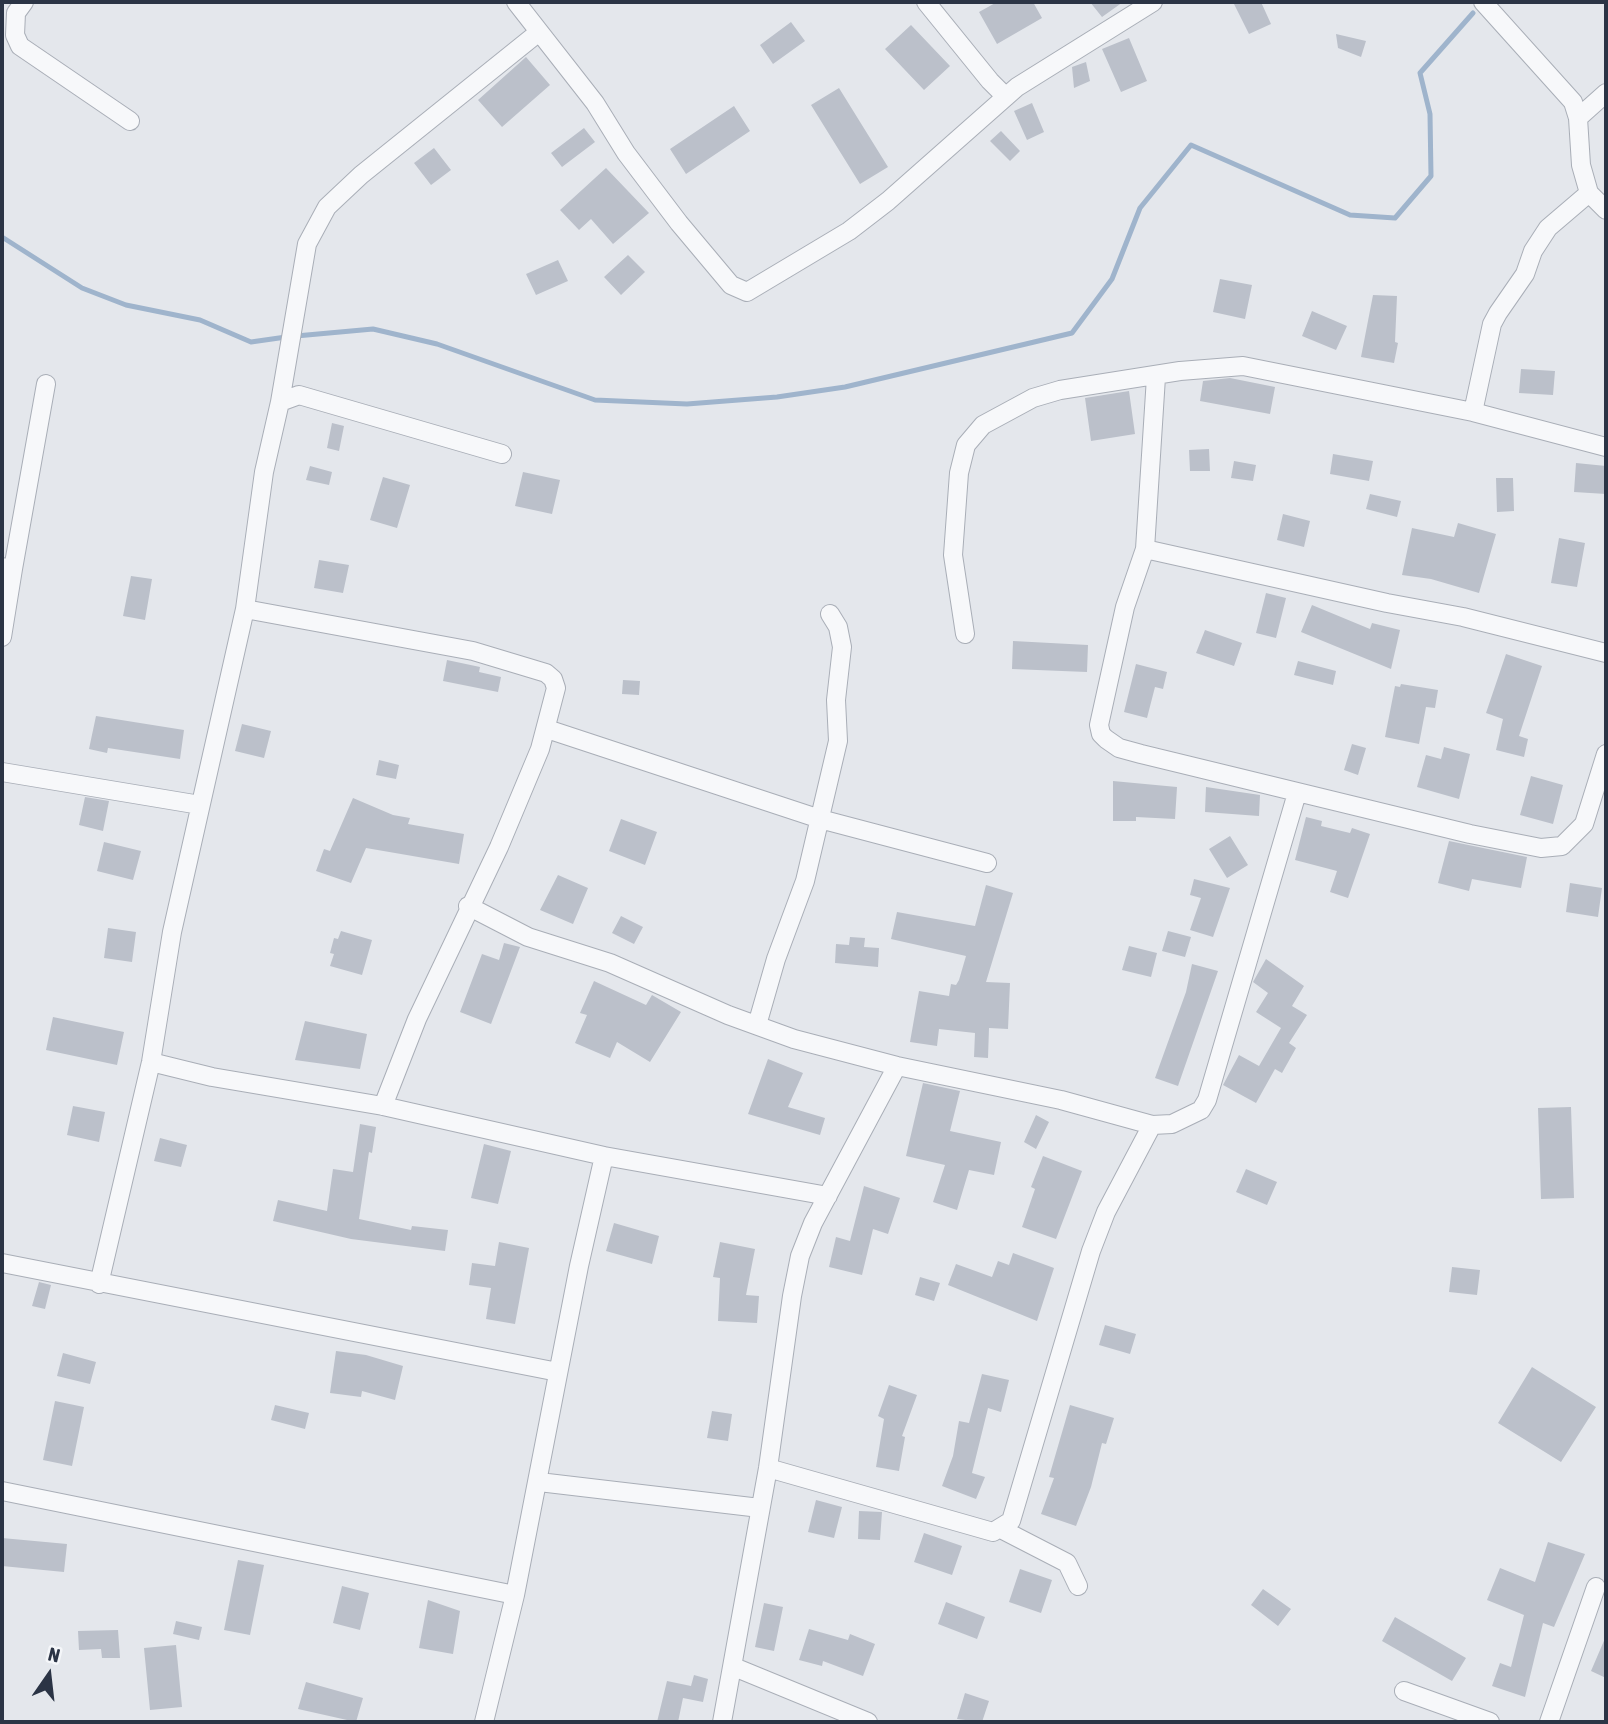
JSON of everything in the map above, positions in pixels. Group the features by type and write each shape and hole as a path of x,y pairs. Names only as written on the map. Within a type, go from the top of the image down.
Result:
{"street":[{"path":"24,2 16,13 15,35 20,46 130,121"},
{"path":"516,2 595,103 645,180 731,285 740,292 756,290 849,230 920,175 1029,79 1153,2"},
{"path":"926,2 1006,97"},
{"path":"1483,2 1573,102 1578,118 1581,165 1590,193 1606,210"},
{"path":"99,1284 151,1062 172,932 245,609 264,472 280,402 307,244 327,207 360,175 539,32"},
{"path":"1578,118 1606,93"},
{"path":"1473,412 1492,324 1525,274 1533,251 1548,228 1590,193"},
{"path":"965,634 953,555 959,473 966,445 983,425 1033,398 1060,390 1203,368 1243,366 1473,412 1606,447"},
{"path":"1156,377 1145,549 1125,607 1099,725 1101,734 1119,748 1140,754 1469,834 1541,848 1562,846 1584,824 1606,754"},
{"path":"2,636 7,568 46,384"},
{"path":"280,402 299,395 502,453"},
{"path":"1145,549 1387,603 1463,617 1606,653"},
{"path":"245,609 473,651 545,674 553,679 556,688 547,729 499,846 468,906 417,1019 383,1106"},
{"path":"757,1025 776,959 805,881 838,741 836,701 842,647 838,627 830,614"},
{"path":"547,729 820,819 986,863"},
{"path":"2,772 200,805"},
{"path":"468,906 528,937 610,963 794,1039 897,1066 1061,1100 1152,1125 1172,1124 1201,1110 1207,1100 1297,793"},
{"path":"151,1062 212,1077 383,1106 604,1156 828,1195"},
{"path":"722,1722 768,1468 800,1256 828,1195 897,1066"},
{"path":"768,1468 993,1532 1011,1521 1017,1509 1091,1251 1106,1212 1152,1125"},
{"path":"484,1722 539,1482 558,1372 604,1156"},
{"path":"2,1263 558,1372"},
{"path":"539,1482 760,1508"},
{"path":"2,1491 515,1595"},
{"path":"1001,1529 1067,1563 1078,1586"},
{"path":"1549,1722 1595,1587"},
{"path":"734,1667 868,1722"},
{"path":"1404,1691 1490,1722"}],"building":[{"path":"997,2 1033,2 1042,18 997,44 979,12"},
{"path":"1090,2 1123,2 1102,17"},
{"path":"1233,2 1261,2 1271,24 1249,34"},
{"path":"791,22 805,41 773,64 760,45"},
{"path":"911,25 950,66 924,90 885,49"},
{"path":"1336,34 1366,41 1361,57 1338,48"},
{"path":"1129,38 1147,81 1121,92 1102,49"},
{"path":"526,57 550,85 502,127 478,100"},
{"path":"1086,62 1090,81 1074,88 1072,67"},
{"path":"839,88 888,167 860,184 811,105"},
{"path":"1032,103 1044,132 1027,140 1014,111"},
{"path":"734,106 750,131 686,174 670,149"},
{"path":"584,128 595,142 562,167 551,153"},
{"path":"1001,131 1020,151 1010,161 990,141"},
{"path":"434,148 451,170 431,185 414,163"},
{"path":"606,168 649,213 613,244 591,219 579,230 560,210"},
{"path":"628,255 645,272 621,295 604,277"},
{"path":"558,260 568,281 536,295 526,274"},
{"path":"1220,279 1252,285 1245,319 1213,312"},
{"path":"1373,295 1397,296 1395,342 1398,343 1394,363 1361,357"},
{"path":"1312,311 1347,326 1336,350 1302,336"},
{"path":"1521,369 1555,371 1553,395 1519,393"},
{"path":"1230,378 1275,387 1270,414 1200,401 1203,381"},
{"path":"1129,391 1135,434 1091,441 1085,398"},
{"path":"332,423 344,426 339,451 327,448"},
{"path":"1209,449 1210,471 1190,471 1189,450"},
{"path":"1333,454 1373,461 1369,481 1330,474"},
{"path":"1234,461 1256,465 1253,481 1231,478"},
{"path":"1576,463 1606,466 1606,494 1574,492"},
{"path":"310,466 332,472 329,485 306,480"},
{"path":"523,472 560,480 552,514 515,506"},
{"path":"383,477 410,485 397,528 370,520"},
{"path":"1496,478 1513,478 1514,511 1497,512"},
{"path":"1370,494 1401,501 1397,517 1366,509"},
{"path":"1283,514 1310,521 1304,547 1277,540"},
{"path":"1458,523 1496,534 1479,593 1431,579 1402,575 1412,528 1454,537"},
{"path":"1559,538 1585,543 1577,587 1551,583"},
{"path":"319,560 349,565 343,593 314,588"},
{"path":"131,576 152,579 145,620 123,616"},
{"path":"1266,593 1286,598 1276,638 1256,633"},
{"path":"1312,605 1370,629 1372,623 1400,630 1391,669 1301,632"},
{"path":"1205,630 1242,643 1234,666 1196,653"},
{"path":"1013,641 1088,645 1087,672 1012,669"},
{"path":"1506,654 1542,666 1519,736 1528,739 1524,757 1496,750 1503,719 1486,713"},
{"path":"447,660 480,667 479,672 501,677 498,692 443,681"},
{"path":"1298,661 1336,671 1333,685 1294,675"},
{"path":"1136,664 1167,672 1163,689 1155,687 1147,718 1124,712"},
{"path":"623,680 640,681 639,695 622,694"},
{"path":"1401,684 1438,690 1435,708 1426,707 1419,744 1385,737 1395,686 1400,687"},
{"path":"96,716 184,730 180,759 108,748 107,753 89,749"},
{"path":"242,724 271,731 264,758 235,751"},
{"path":"1352,744 1366,748 1358,775 1344,770"},
{"path":"1444,747 1470,754 1459,799 1417,787 1426,755 1441,759"},
{"path":"379,760 399,765 396,779 376,775"},
{"path":"1531,776 1563,785 1553,824 1520,815"},
{"path":"1113,781 1177,787 1175,819 1136,817 1136,821 1113,821"},
{"path":"1206,787 1260,795 1259,816 1205,812"},
{"path":"85,797 109,801 103,831 79,825"},
{"path":"353,798 393,815 410,818 408,824 464,834 459,864 366,848 351,883 316,871 324,849 330,851"},
{"path":"1306,817 1322,821 1321,826 1350,833 1352,828 1370,834 1348,898 1330,892 1337,871 1295,860"},
{"path":"621,819 657,832 645,865 609,851"},
{"path":"1230,836 1248,865 1227,878 1209,849"},
{"path":"1449,841 1527,857 1521,888 1472,879 1469,891 1438,883"},
{"path":"104,842 141,851 133,880 97,871"},
{"path":"558,875 588,888 573,924 540,910"},
{"path":"1194,879 1230,888 1213,937 1190,930 1201,898 1190,895"},
{"path":"1570,883 1602,888 1598,917 1566,912"},
{"path":"986,885 1013,893 986,982 1010,983 1008,1029 989,1028 988,1058 974,1057 975,1033 939,1029 937,1046 910,1042 919,991 949,996 951,984 956,985 959,980 966,956 891,939 897,912 975,926"},
{"path":"621,916 643,927 634,944 612,933"},
{"path":"108,928 136,932 132,962 104,958"},
{"path":"341,931 372,940 362,975 330,966 334,954 330,953 334,938 338,939"},
{"path":"1168,931 1191,937 1185,957 1162,951"},
{"path":"850,937 865,938 864,947 879,948 878,967 835,963 836,944 849,945"},
{"path":"504,943 520,947 491,1024 460,1012 482,954 499,960"},
{"path":"1129,946 1157,953 1151,977 1122,970"},
{"path":"1266,959 1304,986 1292,1006 1307,1015 1289,1043 1296,1048 1282,1073 1275,1069 1256,1103 1223,1085 1239,1055 1259,1066 1281,1028 1256,1012 1268,993 1253,982"},
{"path":"1192,964 1218,971 1178,1086 1155,1078 1186,992"},
{"path":"594,981 646,1005 652,995 681,1012 650,1062 617,1042 610,1058 575,1043 587,1015 580,1013"},
{"path":"53,1017 124,1032 117,1065 46,1050"},
{"path":"305,1021 367,1034 360,1069 295,1060"},
{"path":"768,1059 803,1073 788,1107 825,1118 820,1135 748,1114"},
{"path":"923,1083 960,1091 950,1131 1001,1142 994,1175 969,1170 957,1210 933,1202 945,1165 906,1156"},
{"path":"73,1106 105,1112 99,1142 67,1135"},
{"path":"1571,1107 1574,1198 1541,1199 1538,1108"},
{"path":"1036,1115 1049,1122 1036,1149 1024,1142"},
{"path":"360,1124 376,1127 372,1153 369,1152 359,1219 411,1230 412,1226 448,1230 445,1251 351,1239 273,1221 278,1200 327,1211 333,1169 353,1172"},
{"path":"160,1138 187,1145 181,1167 154,1161"},
{"path":"484,1144 511,1151 498,1204 471,1198"},
{"path":"1043,1156 1082,1171 1056,1239 1022,1227 1035,1189 1031,1187"},
{"path":"1246,1169 1277,1182 1267,1205 1236,1192"},
{"path":"864,1186 900,1198 888,1234 873,1229 862,1275 829,1267 836,1237 850,1241"},
{"path":"614,1223 659,1236 652,1264 606,1251"},
{"path":"499,1242 529,1248 515,1324 486,1319 491,1288 469,1285 472,1263 495,1266"},
{"path":"720,1242 755,1249 746,1295 759,1296 757,1323 718,1321 720,1278 713,1277"},
{"path":"1013,1253 1054,1268 1037,1321 948,1285 956,1264 992,1277 998,1261 1009,1265"},
{"path":"1452,1267 1480,1270 1477,1295 1449,1292"},
{"path":"920,1277 940,1283 934,1301 915,1295"},
{"path":"39,1282 51,1285 45,1309 32,1306"},
{"path":"1105,1325 1136,1334 1130,1354 1099,1345"},
{"path":"336,1351 366,1355 403,1366 395,1400 362,1391 361,1397 330,1393"},
{"path":"63,1353 96,1362 90,1384 57,1376"},
{"path":"1532,1367 1596,1407 1561,1462 1498,1423"},
{"path":"982,1374 1009,1380 1001,1412 988,1408 972,1473 985,1477 976,1499 942,1486 953,1456 959,1421 969,1423"},
{"path":"889,1385 917,1395 902,1436 905,1437 899,1471 876,1467 884,1419 878,1416"},
{"path":"55,1401 84,1407 72,1466 43,1460"},
{"path":"275,1405 309,1413 305,1429 271,1420"},
{"path":"1070,1405 1114,1418 1106,1444 1102,1443 1091,1487 1076,1526 1041,1514 1054,1478 1049,1477"},
{"path":"712,1411 732,1414 728,1441 707,1438"},
{"path":"816,1500 842,1507 834,1538 808,1532"},
{"path":"859,1511 882,1512 880,1540 858,1539"},
{"path":"924,1533 962,1546 952,1575 914,1562"},
{"path":"2,1538 67,1544 64,1572 2,1566"},
{"path":"1548,1542 1585,1554 1554,1627 1543,1623 1525,1697 1492,1686 1500,1663 1511,1667 1524,1615 1487,1600 1500,1568 1535,1582"},
{"path":"238,1560 264,1565 250,1635 224,1630"},
{"path":"1020,1569 1052,1580 1041,1613 1009,1602"},
{"path":"342,1586 369,1593 360,1630 333,1623"},
{"path":"1263,1589 1291,1609 1278,1626 1251,1605"},
{"path":"428,1600 460,1611 453,1654 419,1648"},
{"path":"946,1602 985,1617 977,1639 938,1624"},
{"path":"764,1603 783,1607 774,1651 755,1647"},
{"path":"1395,1617 1466,1658 1452,1681 1382,1641"},
{"path":"176,1621 202,1627 199,1640 173,1634"},
{"path":"809,1629 848,1640 850,1634 875,1644 863,1676 823,1661 822,1666 799,1660"},
{"path":"118,1630 120,1658 102,1658 101,1649 79,1650 78,1631"},
{"path":"1606,1636 1606,1678 1591,1671"},
{"path":"176,1645 182,1707 150,1710 144,1648"},
{"path":"694,1675 708,1679 703,1702 683,1698 678,1722 657,1722 667,1681 691,1686"},
{"path":"306,1682 363,1698 356,1722 298,1709"},
{"path":"965,1693 989,1701 982,1722 957,1719"}],"waterway":[{"path":"296,336 373,329 437,344 595,400 687,404 777,397 845,387 1072,333 1112,279 1140,208 1191,145 1350,215 1395,218 1431,176 1430,114 1420,73 1473,13"},
{"path":"2,237 82,288 126,305 200,320 251,342 286,337"}]}
